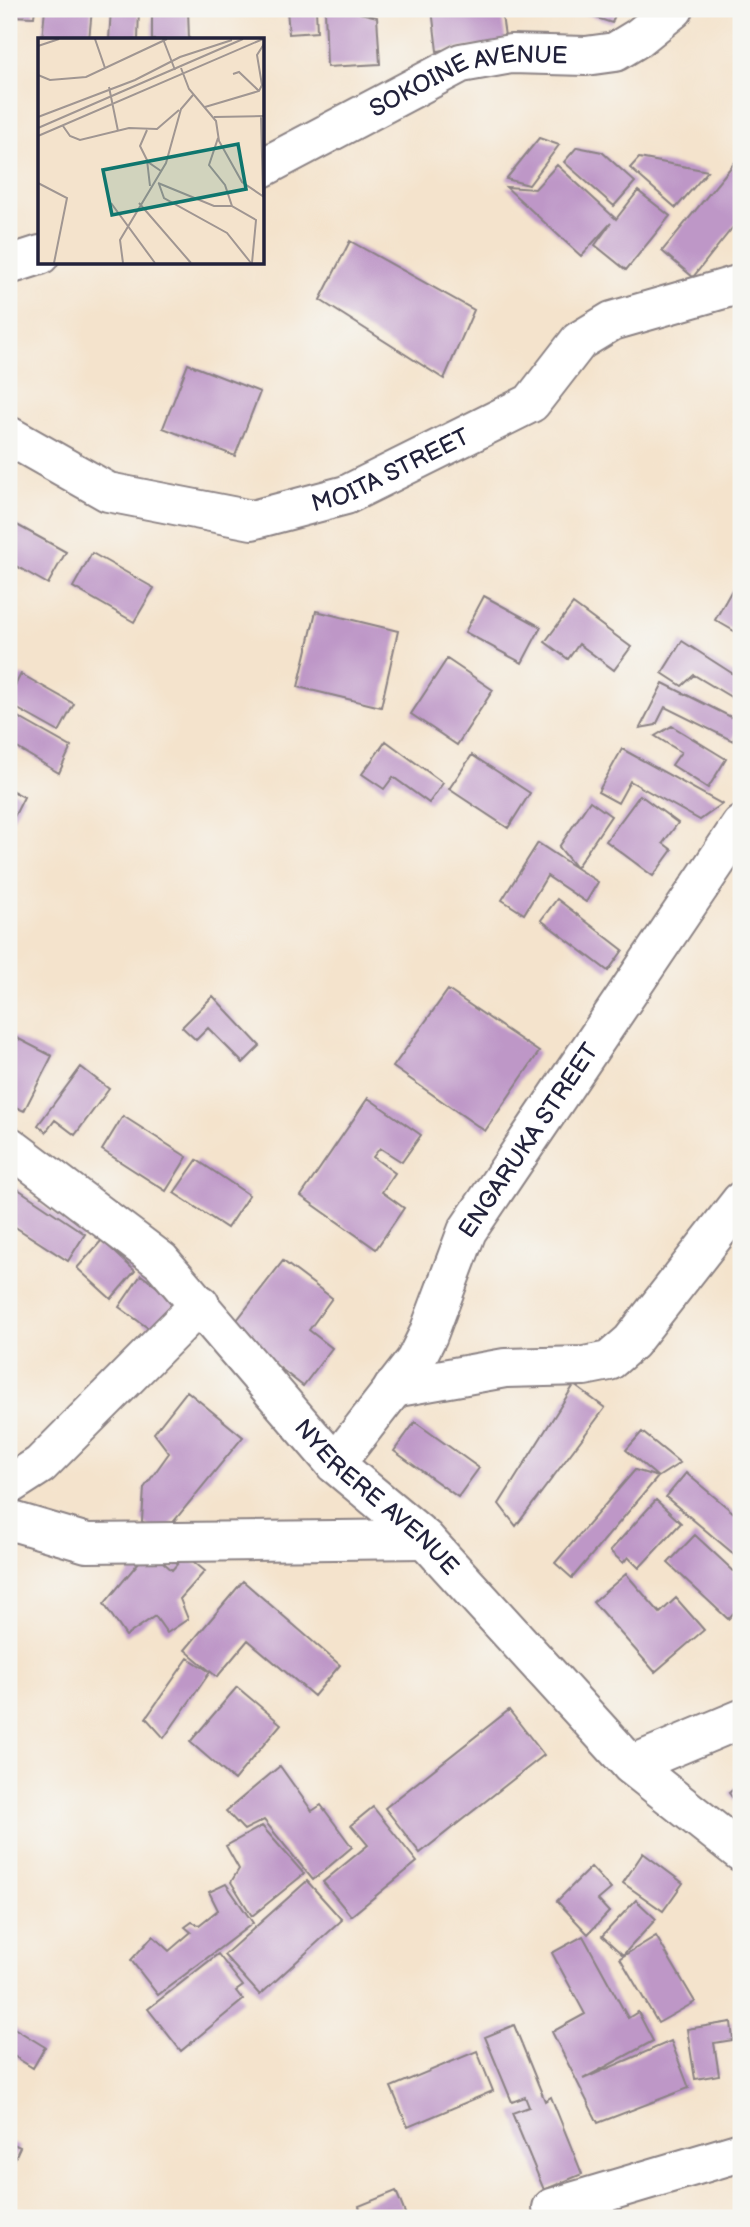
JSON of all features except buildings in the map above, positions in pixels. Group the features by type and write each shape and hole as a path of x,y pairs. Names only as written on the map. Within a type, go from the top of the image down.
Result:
{"street":[{"name":"SOKOINE AVENUE","path":"264,167 461,63 511,54 586,56 615,52 638,38 674,9"},
{"path":"9,265 38,256"},
{"name":"MOITA STREET","path":"9,436 108,492 252,520 346,495 531,403 579,341 612,321 741,285"},
{"name":"ENGARUKA STREET","path":"335,1464 415,1361 428,1335 467,1231 741,825"},
{"name":"NYERERE AVENUE","path":"9,1146 161,1261 335,1464 425,1539 631,1765 741,1853"},
{"path":"393,1388 505,1368 584,1366 609,1361 631,1342 741,1201"},
{"path":"9,1485 40,1465 200,1304"},
{"path":"9,1520 87,1543 425,1539"},
{"path":"631,1765 741,1719"},
{"path":"552,2208 741,2152"}]}
